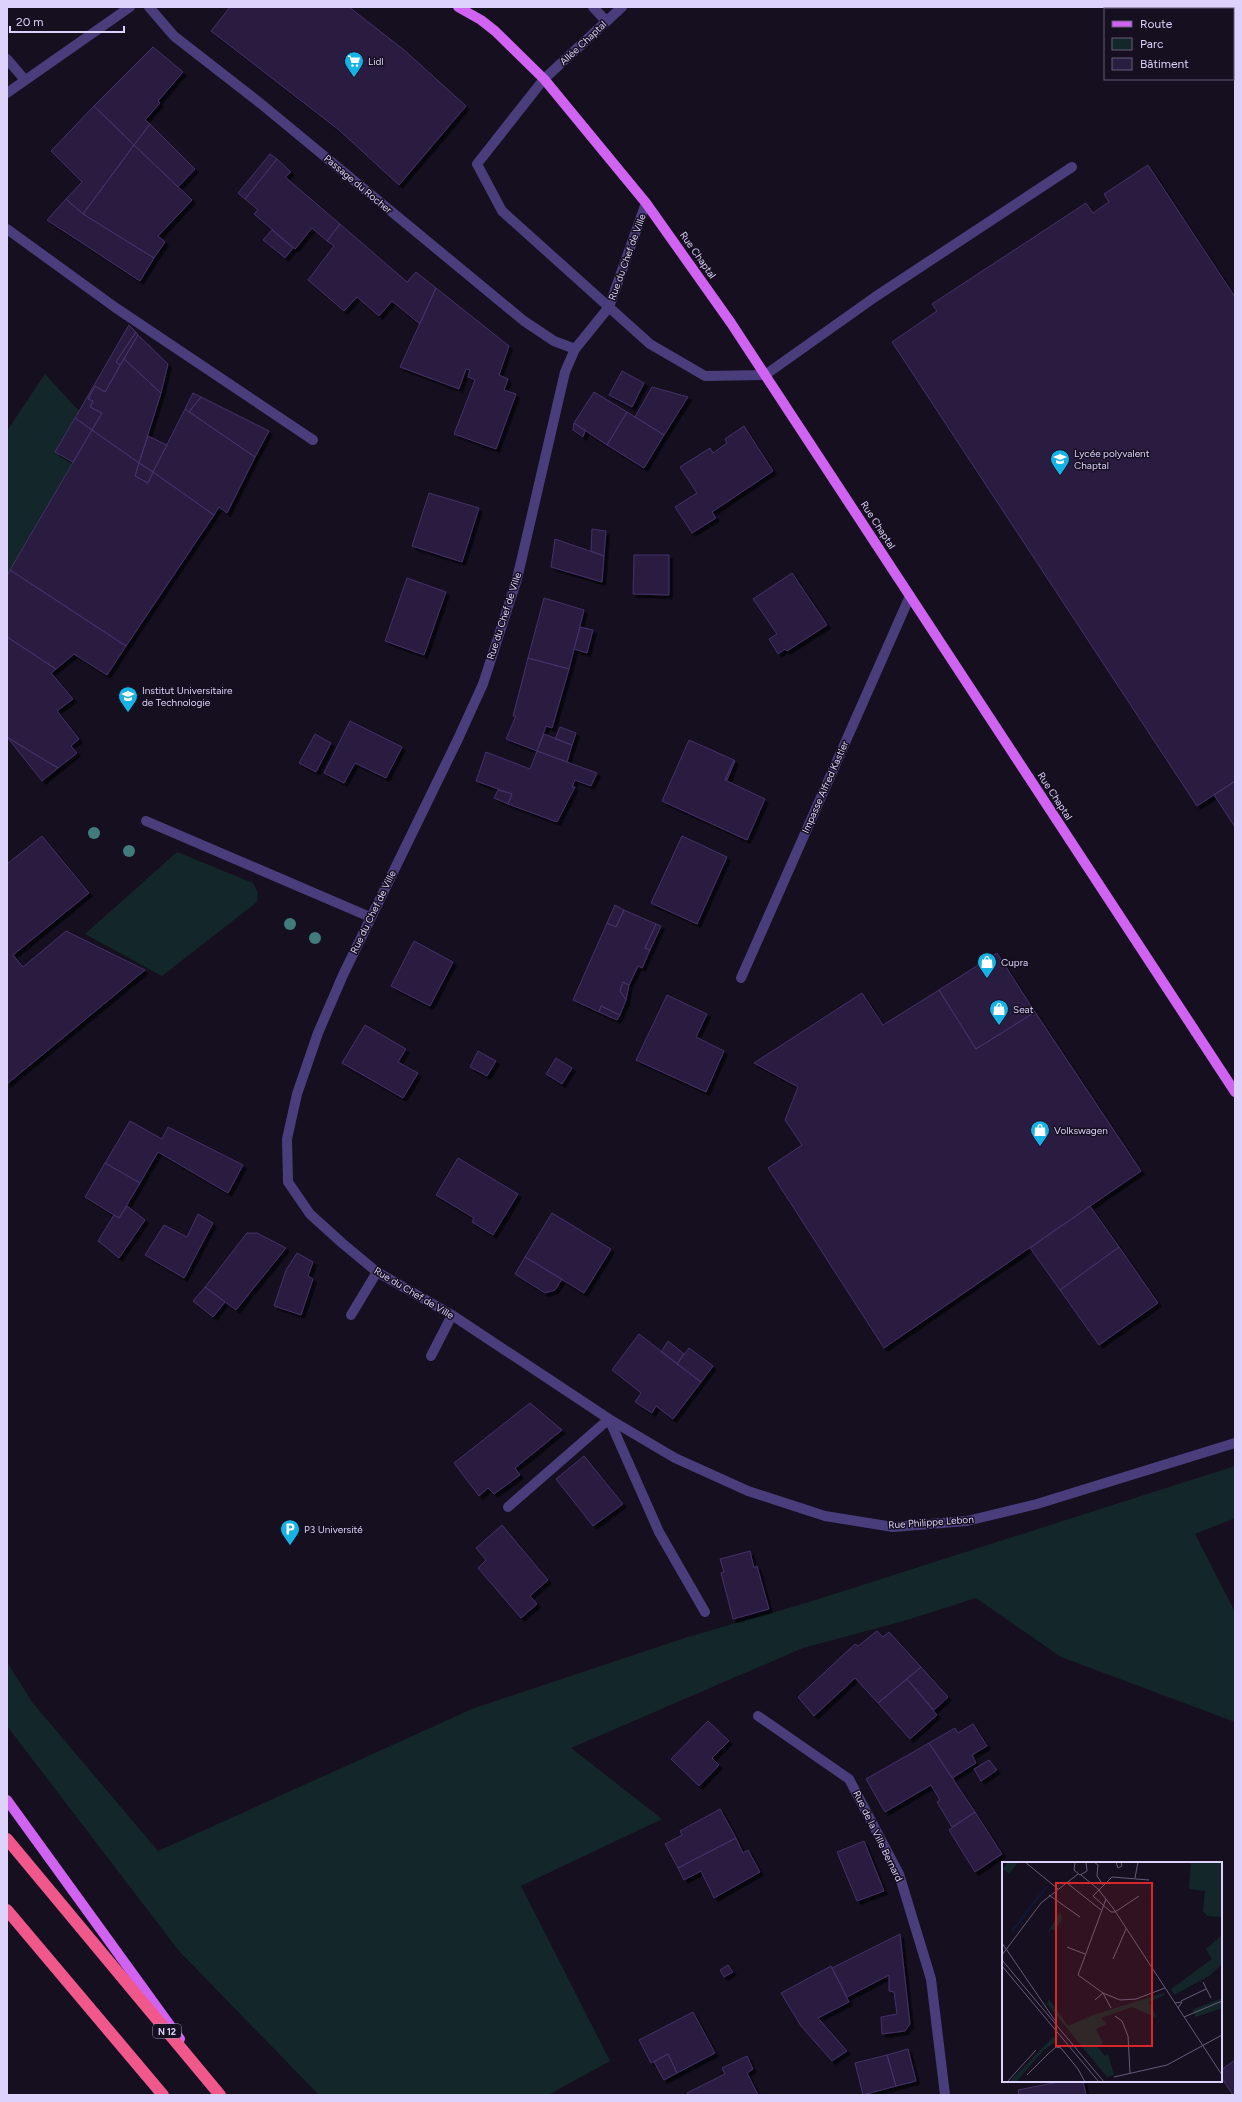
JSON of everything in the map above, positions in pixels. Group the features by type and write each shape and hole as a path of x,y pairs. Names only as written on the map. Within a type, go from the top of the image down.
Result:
{"highway":[{"name":"N 12","path":"7,1839 74,1920 120,1965 219,2094"},
{"path":"7,1910 163,2095"}],"main road":[{"name":"Rue Chaptal","path":"458,7 481,20 495,31 544,79 646,203 731,323 765,374 1235,1092"},
{"path":"7,1800 87,1911 120,1965"}],"street":[{"path":"7,92 130,7"},
{"name":"Passage du Rocher","path":"149,7 174,36 260,103 524,321 554,341 575,349"},
{"path":"593,7 606,21"},
{"name":"Allée Chaptal","path":"609,307 502,211 477,164 544,79 622,7"},
{"path":"7,59 24,80"},
{"path":"609,307 650,344 705,376 765,374 875,297 1072,167"},
{"name":"Rue du Chef de Ville","path":"646,203 609,307 575,349 565,372 517,579 483,684 458,739 370,917 318,1033 297,1094 287,1138 288,1182 310,1214 342,1244 377,1272 452,1316 609,1419 675,1458"},
{"path":"7,229 116,308 313,440"},
{"name":"Impasse Alfred Kastler","path":"741,978 910,596"},
{"path":"146,821 370,917"},
{"path":"351,1315 377,1272"},
{"path":"430,1356 452,1316"},
{"path":"508,1507 609,1419 659,1532 705,1612"},
{"name":"Rue Philippe Lebon","path":"675,1458 748,1490 825,1516 893,1527 967,1521 1037,1504 1235,1443"},
{"name":"Rue de la Ville Bernard","path":"758,1716 849,1779 899,1874 931,1979 945,2095"}],"green space":[{"path":"45,374 79,411 55,452 73,462 7,575 7,431"},
{"path":"177,852 253,883 258,893 257,902 162,976 85,934"},
{"path":"1235,1466 1235,1518 1195,1534 1235,1612 1235,1722 1061,1657 976,1598 907,1620 803,1648 571,1748 662,1819 521,1886 610,2061 548,2095 319,2095 179,1951 7,1726 7,1662 32,1702 158,1851 472,1709 688,1637 806,1603"}],"building":[{"name":"Lidl","path":"230,7 349,7 404,50 466,106 399,185 339,130 211,31"},
{"path":"153,47 183,72 158,101 160,103 145,120 150,124 134,145 94,106"},
{"path":"94,106 134,145 83,214 66,199 82,182 51,151"},
{"path":"150,124 195,169 178,187 134,145"},
{"path":"134,145 192,200 158,236 165,242 154,258 83,214"},
{"path":"270,154 277,159 245,199 238,193"},
{"path":"277,159 291,172 285,177 340,224 327,241 312,228 295,249 254,214 258,210 245,199"},
{"name":"Lycée polyvalent Chaptal","path":"1148,165 1235,297 1235,781 1197,806 892,342 937,311 932,304 1086,203 1093,213 1109,202 1104,194"},
{"path":"66,199 83,214 154,258 140,281 47,220"},
{"path":"340,224 407,282 416,272 436,288 420,324 392,301 379,316 357,297 344,311 308,280 334,246 327,241"},
{"path":"272,230 293,248 285,258 263,240"},
{"path":"436,288 509,346 499,375 508,379 504,390 516,394 496,449 454,434 475,380 468,377 470,370 466,369 459,389 400,367"},
{"path":"129,325 136,332 116,362 120,365 105,392 95,386 88,399 93,401 90,407 102,413 92,430 75,418"},
{"path":"136,332 138,335 120,365 116,362"},
{"path":"138,335 168,364 161,393 124,359"},
{"path":"124,359 161,393 139,463 92,430 102,413 90,407 93,401 88,399 95,386 105,392"},
{"path":"622,371 644,383 632,407 609,395"},
{"path":"652,387 688,397 664,435 635,417"},
{"path":"594,392 627,412 607,445 574,423"},
{"path":"193,393 201,397 189,412 185,409"},
{"path":"201,397 269,431 255,457 189,412"},
{"path":"185,409 255,457 227,513 219,507 214,515 153,472"},
{"path":"627,412 664,435 644,468 607,445"},
{"path":"75,418 92,430 73,462 55,452"},
{"path":"574,423 585,431 583,437 573,430"},
{"path":"744,426 773,471 712,512 716,518 692,533 675,507 697,493 680,467 710,448 713,453 727,443 725,439"},
{"path":"92,430 139,463 135,476 148,483 153,472 214,515 126,646 10,570"},
{"path":"148,436 167,445 153,472 139,463"},
{"path":"139,463 153,472 148,483 135,476"},
{"path":"429,493 479,508 462,562 412,546"},
{"path":"592,529 606,531 604,556 591,551"},
{"path":"555,539 604,556 602,582 551,567"},
{"path":"634,555 669,555 669,595 633,594"},
{"path":"10,570 126,646 107,675 74,654 56,669 7,637 7,576"},
{"path":"792,573 827,625 787,651 785,649 778,654 769,639 777,634 753,599"},
{"path":"407,578 446,592 424,655 385,641"},
{"path":"544,598 584,610 569,669 528,658"},
{"path":"580,627 593,630 587,653 574,649"},
{"path":"7,637 56,669 51,673 73,699 57,711 79,739 71,746 77,753 58,768 7,737"},
{"path":"528,658 569,669 552,728 546,726 537,751 506,739 516,716 513,716"},
{"path":"350,721 402,747 386,778 355,763 344,783 324,773"},
{"path":"560,727 576,733 572,745 555,739"},
{"path":"315,734 331,743 316,772 299,763"},
{"path":"544,734 572,745 567,762 537,751"},
{"path":"7,737 31,752 58,768 42,781"},
{"path":"689,740 734,760 725,780 765,799 747,840 662,801"},
{"path":"537,751 597,773 591,786 575,780 572,787 575,787 557,822 508,804 512,794 476,781 486,752 530,769"},
{"path":"734,760 735,761 727,780 725,780"},
{"path":"1235,781 1235,827 1214,795"},
{"path":"498,790 512,794 508,804 494,798"},
{"path":"42,836 89,893 13,955 23,967 66,931 145,970 7,1084 7,864"},
{"path":"682,836 727,857 697,924 651,903"},
{"path":"615,905 624,910 616,927 607,923"},
{"path":"624,910 656,924 645,948 650,950 642,968 638,966 629,985 623,982 620,991 626,1000 620,1015 601,1006 599,1012 573,1000 607,923 616,927"},
{"path":"656,924 661,926 650,950 645,948"},
{"path":"414,941 453,962 430,1006 391,986"},
{"path":"997,953 1035,1012 976,1049 939,990"},
{"path":"623,982 629,985 626,1000 620,991"},
{"path":"939,990 976,1049 1035,1012 1141,1171 884,1348 768,1168 802,1145 785,1120 798,1087 754,1063 862,993 883,1025"},
{"path":"667,995 707,1014 696,1037 724,1051 706,1092 636,1060"},
{"path":"601,1006 620,1015 617,1020 599,1012"},
{"path":"365,1025 406,1049 398,1062 418,1073 403,1098 342,1063"},
{"path":"478,1051 496,1061 487,1076 470,1067"},
{"path":"556,1058 572,1068 562,1084 546,1074"},
{"path":"130,1121 162,1139 168,1127 243,1165 228,1193 158,1152 140,1183 105,1163"},
{"path":"458,1158 518,1194 493,1235 472,1222 474,1218 436,1195"},
{"path":"105,1163 140,1183 119,1218 85,1197"},
{"path":"127,1206 145,1220 119,1258 98,1241 114,1215 119,1218"},
{"path":"1090,1206 1119,1247 1060,1290 1030,1248"},
{"path":"552,1213 611,1249 584,1293 525,1257"},
{"path":"198,1214 213,1223 184,1278 145,1255 164,1225 187,1237"},
{"path":"247,1233 257,1233 286,1248 236,1310 205,1287"},
{"path":"1119,1247 1158,1303 1099,1345 1060,1290"},
{"path":"297,1253 313,1262 308,1276 313,1279 301,1315 274,1306 286,1270"},
{"path":"525,1257 562,1279 555,1290 545,1293 515,1274"},
{"path":"205,1287 225,1302 213,1317 193,1301"},
{"path":"639,1334 701,1382 673,1419 656,1406 652,1413 635,1402 641,1393 612,1370"},
{"path":"668,1341 684,1354 677,1364 661,1352"},
{"path":"689,1348 713,1366 701,1382 677,1364"},
{"path":"530,1403 562,1430 515,1468 520,1475 494,1494 488,1488 479,1496 454,1463"},
{"path":"584,1456 623,1504 593,1526 556,1479"},
{"path":"502,1525 548,1580 530,1596 537,1604 521,1618 478,1568 486,1560 476,1548"},
{"path":"750,1551 754,1568 757,1566 769,1609 733,1619 721,1573 724,1572 720,1559"},
{"path":"877,1631 883,1637 889,1632 921,1667 878,1703 855,1678 814,1716 798,1697 855,1644 858,1646"},
{"path":"921,1667 948,1697 934,1710 907,1679"},
{"path":"907,1679 937,1715 910,1739 878,1703"},
{"path":"708,1721 729,1741 712,1758 719,1765 699,1786 671,1759"},
{"path":"973,1724 987,1746 972,1755 976,1763 952,1778 929,1743 955,1728 958,1733"},
{"path":"929,1743 975,1812 952,1827 937,1802 940,1800 931,1785 885,1812 866,1779"},
{"path":"989,1760 997,1770 981,1781 974,1769"},
{"path":"720,1809 736,1838 678,1868 665,1844 682,1835 680,1831"},
{"path":"975,1812 1002,1854 975,1872 949,1830"},
{"path":"736,1838 743,1853 748,1850 760,1872 714,1898 701,1871 684,1880 678,1868"},
{"path":"864,1841 884,1891 857,1901 837,1852"},
{"path":"900,1934 910,2024 905,2031 882,2034 881,2017 897,2014 894,1992 889,1991 889,1975 847,1997 832,1968"},
{"path":"728,1965 733,1972 724,1977 720,1970"},
{"path":"831,1966 849,2002 818,2018 847,2051 832,2061 801,2026 781,1993"},
{"path":"693,2012 715,2053 677,2073 668,2054 651,2063 639,2040"},
{"path":"908,2049 916,2081 896,2086 887,2055"},
{"path":"668,2054 677,2073 664,2080 654,2062"},
{"path":"887,2055 896,2086 863,2095 855,2063"},
{"path":"747,2056 753,2069 747,2073 758,2095 688,2095 687,2093 725,2074 722,2068"},
{"path":"1235,2060 1235,2095 1233,2095 1222,2078 1222,2069"},
{"path":"1058,2082 1083,2082 1086,2095 1019,2095 1018,2090"}],"place":[{"name":"Lidl","path":"354,78"},
{"name":"Lycée polyvalent Chaptal","path":"1060,476"},
{"name":"Institut Universitaire de Technologie","path":"128,713"},
{"name":"Cupra","path":"987,979"},
{"name":"Seat","path":"999,1026"},
{"name":"Volkswagen","path":"1040,1147"},
{"name":"P3 Université","path":"290,1546"}]}
